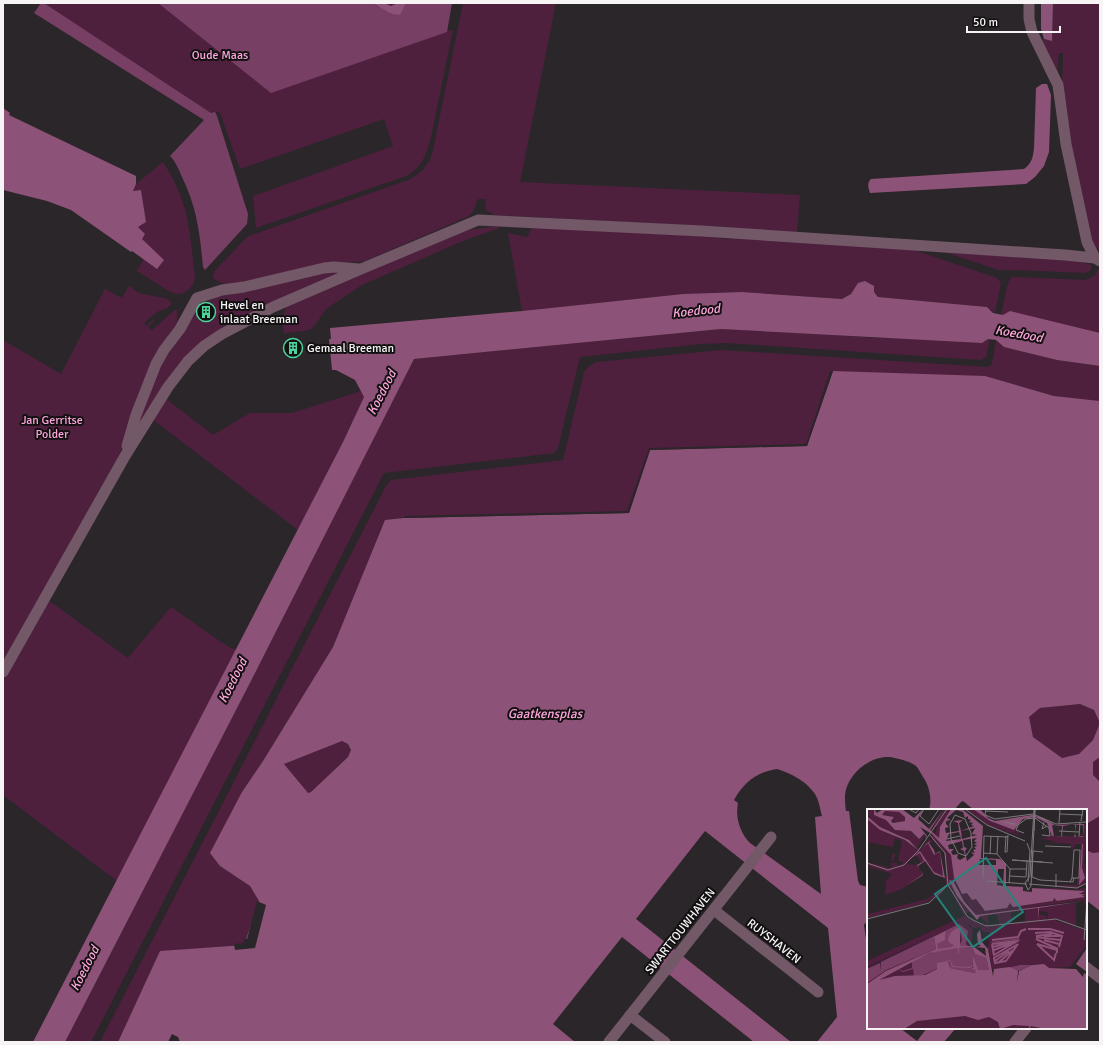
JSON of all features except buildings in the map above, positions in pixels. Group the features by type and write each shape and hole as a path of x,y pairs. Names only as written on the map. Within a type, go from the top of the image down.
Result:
{"street":[{"path":"1029,3 1029,19 1032,32 1036,43 1058,85 1066,144 1087,242 1097,259"},
{"path":"3,672 125,456 168,387 188,361 204,346 222,334 273,307 478,220 721,232 1097,259"},
{"path":"125,456 136,415 156,364 164,350 180,329 197,298 222,290 244,287 324,268 334,267 361,269"},
{"name":"SWARTTOUWHAVEN","path":"609,1042 771,837"},
{"name":"RUYSHAVEN","path":"714,910 818,992"},
{"path":"1087,968 1100,978"},
{"path":"630,1015 664,1042"},
{"path":"1015,1042 1025,1029"}],"green space":[{"name":"Oude Maas","path":"44,3 452,3 447,31 453,30 428,149 423,160 416,169 406,176 256,228 253,196 393,146 384,119 240,169 220,113 211,113"},
{"path":"463,3 556,3 520,182 800,195 797,232 735,229 718,226 495,215 487,211 485,206 486,199 478,199 469,216 365,261 333,264 230,285 214,279 214,272 249,236 408,180 422,171 430,160 433,150"},
{"path":"1053,3 1100,3 1100,252 1092,242 1078,187 1062,88 1063,53 1059,53 1057,73 1039,43 1044,39 1052,41"},
{"path":"163,162 175,183 182,200 191,240 195,279 189,290 180,294 169,291 137,271 144,259 157,269 137,227 146,222 141,190 133,191 136,184"},
{"path":"499,226 497,229 465,240 362,285 326,309 311,329 284,333 282,320 286,307 442,239 467,230"},
{"path":"532,227 702,236 727,239 737,238 914,250 997,278 1001,283 995,313 987,307 878,297 874,292 858,283 851,294 842,299 742,292 683,294 522,311 508,233 527,237"},
{"path":"944,252 1070,260 1092,265 1090,271 1084,273 999,270"},
{"path":"1099,268 1100,333 1001,315 1008,283 1013,277 1086,280 1095,275"},
{"path":"338,271 338,273 185,357 169,377 136,428 155,374 197,311 208,301 216,297 324,272"},
{"name":"Jan Gerritse Polder","path":"129,286 139,293 168,299 172,304 157,312 144,323 146,326 154,319 155,320 148,327 152,330 177,309 177,325 127,432 119,455 3,663 3,340 61,374 105,289 122,298"},
{"path":"721,329 797,332 875,338 990,339 986,357 981,360 727,343 701,344 580,357 558,448 554,453 384,473 91,1042 65,1042 253,677 414,359"},
{"path":"996,340 1004,347 1057,360 1100,366 1100,401 1054,396 985,376 807,446 629,513 385,520 333,647 263,761 242,792 220,866 250,886 259,901 244,945 160,952 118,1042 100,1042 386,486 391,480 563,460 584,372 588,367 596,362 722,350 988,367 992,364"},
{"path":"361,391 364,397 298,530 152,419 165,398 213,435 250,413 292,413"},
{"path":"48,600 128,658 171,607 227,646 237,650 117,881 3,795 3,680"},
{"path":"1080,704 1094,710 1100,723 1093,740 1079,755 1062,758 1033,737 1029,717 1040,708"},
{"path":"342,741 348,744 351,750 348,757 308,794 284,764"},
{"path":"1100,757 1100,782 1093,775 1093,762"},
{"path":"1100,816 1100,852 1093,853 1087,850 1087,823"}],"shaded area":[{"path":"41,3 44,3 211,113 215,112 248,214 247,224 205,270 203,267 197,221 191,199 178,169 170,156 204,120 34,13"},
{"path":"158,3 373,3 393,14 405,3 452,3 447,32 271,93"}],"water":[{"path":"373,3 384,3 391,6 398,3 406,3 400,15 392,14"},
{"path":"1041,3 1053,3 1052,41 1044,39 1041,29"},
{"path":"1042,84 1047,84 1051,95 1049,152 1044,166 1035,177 1026,184 870,193 868,185 871,179 1024,169 1032,160 1034,148 1036,88"},
{"path":"3,108 10,113 9,115 136,176 136,184 133,191 141,190 146,222 138,227 145,234 142,239 164,260 157,269 71,210 47,201 3,190"},
{"name":"Koedood","path":"865,281 874,286 874,292 878,297 987,307 993,313 1003,315 1010,311 1100,333 1100,366 1057,360 1004,347 996,340 988,339 982,343 721,329 414,359 253,677 65,1042 33,1042 343,442 364,397 355,380 336,370 332,370 329,339 331,339 330,328 522,311 683,294 742,292 842,299 851,294 858,283"},
{"name":"Gaatkensplas","path":"833,371 985,376 1054,396 1100,401 1100,723 1100,757 1093,762 1093,775 1100,782 1100,816 1087,823 1087,809 973,809 963,801 955,809 929,809 930,798 928,787 917,767 903,760 890,757 873,760 860,768 850,781 845,795 845,807 846,811 849,811 858,881 860,885 867,887 867,921 864,925 867,946 867,1029 901,1029 917,1041 926,1029 955,1029 944,1042 817,1042 837,1017 828,928 705,831 636,919 791,1042 754,1042 622,937 553,1024 575,1042 180,1042 178,1037 172,1034 168,1042 118,1042 160,951 244,945 259,901 250,886 220,866 210,853 242,792 263,761 333,647 385,520 404,518 629,513 650,450 807,446","holes":["1080,704 1094,710 1100,723 1093,740 1079,754 1062,758 1033,737 1029,717 1040,708","342,741 348,744 351,750 348,757 311,792 308,793 284,764","777,769 798,778 812,790 818,799 822,816 815,817 821,894 750,843 743,834 739,824 737,814 738,803 734,800 742,788 757,775"]},
{"path":"1087,850 1093,853 1100,852 1100,911 1087,901"}],"pier":[{"path":"830,371 833,371 807,446 650,450 629,513 404,518 404,516 627,511 649,448 806,444"},
{"path":"257,901 266,905 255,948 235,950 234,944 243,943 244,939 247,939"}],"place":[{"name":"Hevel en inlaat Breeman","path":"206,312"},
{"name":"Gemaal Breeman","path":"293,348"}]}
